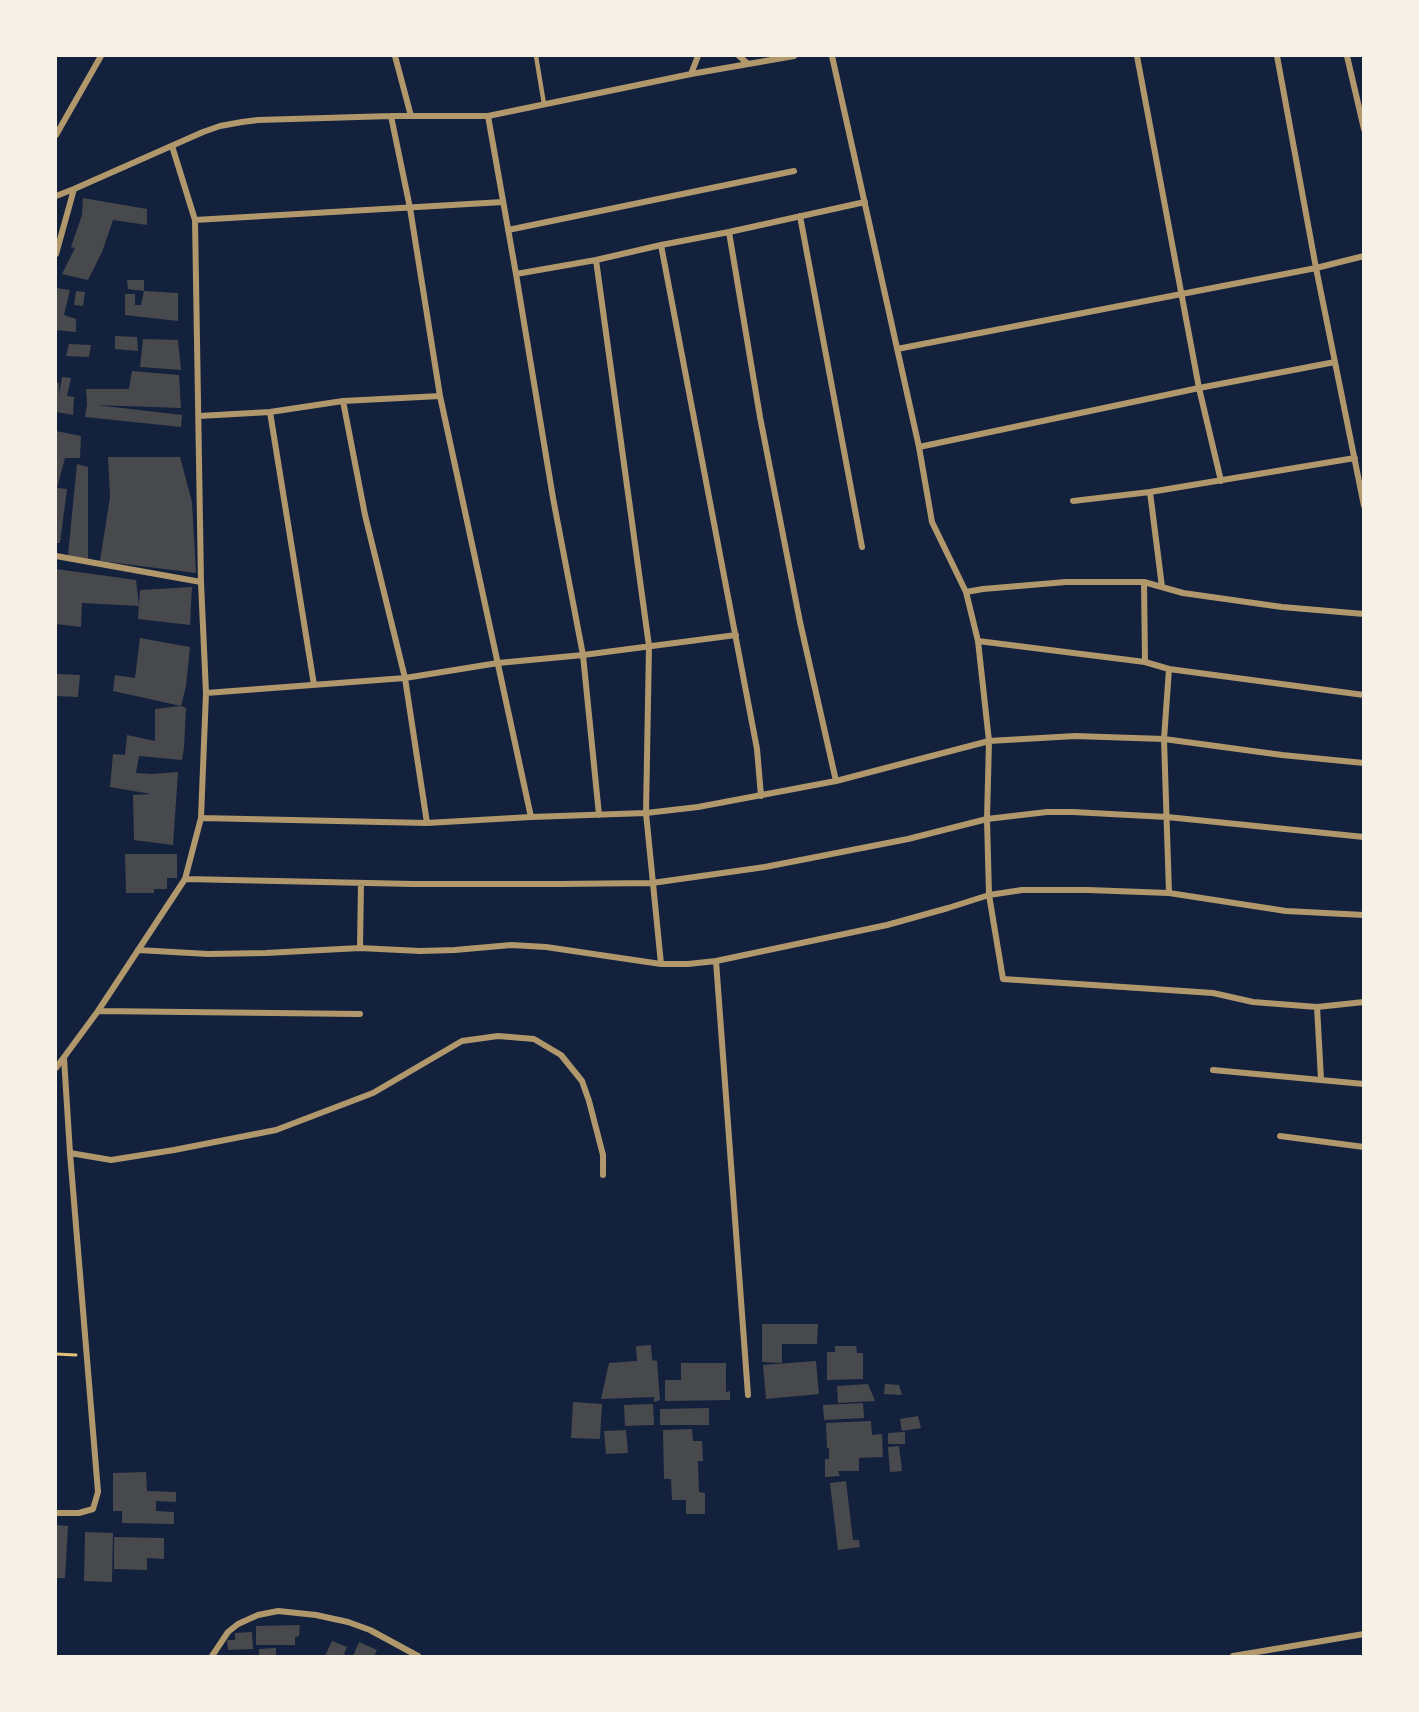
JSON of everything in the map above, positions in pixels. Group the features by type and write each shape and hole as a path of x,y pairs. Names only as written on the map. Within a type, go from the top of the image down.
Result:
{"street":[{"path":"56,135 101,56"},
{"path":"395,56 411,116"},
{"path":"691,74 698,56"},
{"path":"739,56 747,63"},
{"path":"56,196 212,129 242,122 391,116 488,116 747,63 794,56"},
{"path":"832,56 919,447 932,522 966,592 978,641 989,741 987,819 989,895 1003,979 1213,993 1252,1002 1317,1007 1364,1002"},
{"path":"1137,56 1199,388 1221,480"},
{"path":"1277,56 1316,268 1364,506"},
{"path":"1347,56 1364,129"},
{"path":"391,116 410,208 441,396 531,817"},
{"path":"488,116 553,498 583,655 599,815"},
{"path":"56,1068 98,1011 185,879 201,818 206,693 201,582 195,220 172,146"},
{"path":"508,230 794,171"},
{"path":"56,255 74,189"},
{"path":"195,220 503,202"},
{"path":"516,274 596,260 865,202"},
{"path":"800,216 862,547"},
{"path":"729,232 760,417 800,622 836,781"},
{"path":"661,245 757,749 761,796"},
{"path":"897,349 1316,268 1364,256"},
{"path":"596,260 649,646 646,813 661,964"},
{"path":"919,447 1335,362"},
{"path":"199,416 270,412 344,401 441,396"},
{"path":"344,401 365,515 405,678 427,823"},
{"path":"270,412 314,685"},
{"path":"1073,501 1150,492 1355,458"},
{"path":"1150,492 1162,587"},
{"path":"56,556 201,582"},
{"path":"966,592 1066,582 1144,582 1183,593 1270,605 1364,614"},
{"path":"1144,582 1145,662"},
{"path":"206,693 405,678 498,663 583,655 736,635"},
{"path":"978,641 1145,662 1169,669 1364,695"},
{"path":"1169,669 1164,739 1169,893"},
{"path":"201,818 427,823 646,813 698,807 836,781 989,741 1075,736 1164,739 1282,755 1364,763"},
{"path":"185,879 361,883 652,883 765,867 908,839 987,819 1047,812 1167,817 1364,837"},
{"path":"360,948 361,883"},
{"path":"138,950 208,954 360,948 455,950 511,945 546,947 661,964 688,964 716,961 887,925 989,895 1022,890 1169,893 1286,911 1364,915"},
{"path":"716,961 748,1395"},
{"path":"1317,1007 1321,1079"},
{"path":"98,1011 360,1014"},
{"path":"70,1154 111,1160 276,1130 373,1094 462,1041 498,1036 534,1039 561,1055 582,1081 601,1145 603,1175"},
{"path":"56,1513 79,1513 93,1509 98,1492 64,1057"},
{"path":"1213,1070 1364,1084"},
{"path":"1280,1136 1364,1148"},
{"path":"212,1656 228,1632 238,1624 258,1615 278,1611 307,1613 348,1622 370,1630 418,1656"},
{"path":"1233,1656 1364,1634"}],"lane":[{"path":"536,56 544,104"}],"path":[{"path":"56,1354 87,1356"}],"building":[{"path":"83,198 147,209 147,225 113,220 102,252 88,280 62,274 75,248 71,247 82,215"},
{"path":"127,280 144,280 144,291 128,289"},
{"path":"56,288 70,290 64,315 76,319 76,332 56,330"},
{"path":"76,291 85,292 83,306 74,305"},
{"path":"144,291 178,293 178,321 125,315 125,294 135,294 135,305 141,305"},
{"path":"115,336 137,337 138,351 115,349"},
{"path":"143,339 178,340 181,370 140,367"},
{"path":"69,344 91,345 89,357 66,356"},
{"path":"132,371 179,375 181,408 96,405 182,415 181,427 85,417 86,389 129,389"},
{"path":"62,377 71,378 67,396 74,397 73,415 56,412 56,382 59,383 59,395"},
{"path":"56,431 81,436 80,458 65,458 57,488 67,489 60,543 56,543"},
{"path":"108,457 180,457 192,502 196,573 100,561 110,497"},
{"path":"77,464 88,467 88,560 68,555"},
{"path":"56,569 136,580 139,606 82,603 81,627 56,624"},
{"path":"192,587 190,625 138,619 140,590"},
{"path":"140,638 190,647 186,686 181,706 113,691 115,675 135,678"},
{"path":"56,674 80,675 78,697 56,696"},
{"path":"181,706 186,708 182,760 139,756 136,773 178,772 173,845 134,840 133,795 151,794 110,787 113,754 125,755 127,735 155,741 155,709"},
{"path":"125,854 177,854 177,878 167,878 167,889 154,889 154,893 126,893"},
{"path":"762,1324 818,1324 817,1344 782,1344 782,1363 762,1362"},
{"path":"651,1345 652,1360 657,1361 660,1400 654,1402 654,1397 601,1399 609,1363 637,1361 636,1346"},
{"path":"835,1346 856,1346 857,1353 863,1353 863,1379 827,1380 827,1352 835,1352"},
{"path":"816,1361 819,1394 766,1399 763,1365"},
{"path":"681,1363 726,1363 726,1392 730,1391 730,1400 665,1401 665,1380 681,1380"},
{"path":"868,1384 875,1401 838,1403 837,1386"},
{"path":"885,1384 899,1385 902,1395 884,1394"},
{"path":"573,1402 602,1404 600,1439 571,1438"},
{"path":"863,1403 864,1418 824,1420 823,1405"},
{"path":"653,1404 654,1425 625,1426 624,1405"},
{"path":"709,1408 709,1425 660,1425 660,1409"},
{"path":"918,1416 921,1428 902,1431 900,1419"},
{"path":"871,1421 872,1435 882,1434 883,1457 859,1458 859,1471 838,1471 840,1476 825,1477 825,1459 829,1459 826,1423"},
{"path":"692,1429 693,1441 702,1441 703,1461 698,1461 699,1492 705,1493 705,1514 686,1514 686,1500 672,1500 671,1479 664,1479 663,1430"},
{"path":"626,1430 628,1453 606,1454 604,1431"},
{"path":"905,1432 905,1444 888,1444 888,1433"},
{"path":"899,1446 902,1471 890,1472 888,1447"},
{"path":"146,1472 147,1491 176,1492 176,1502 156,1501 156,1511 174,1512 174,1524 122,1523 122,1511 113,1511 113,1473"},
{"path":"846,1481 853,1540 859,1540 860,1547 838,1550 830,1483"},
{"path":"56,1525 68,1526 65,1578 56,1578"},
{"path":"85,1532 113,1533 112,1582 84,1581"},
{"path":"114,1537 164,1538 164,1559 147,1558 147,1570 114,1569"},
{"path":"300,1625 299,1636 295,1637 295,1645 256,1645 256,1626"},
{"path":"252,1632 253,1649 228,1650 227,1640 235,1640 235,1633"},
{"path":"332,1641 347,1647 344,1654 348,1656 325,1656"},
{"path":"359,1642 377,1650 374,1656 353,1656"},
{"path":"276,1648 276,1656 259,1656 259,1649"}]}
